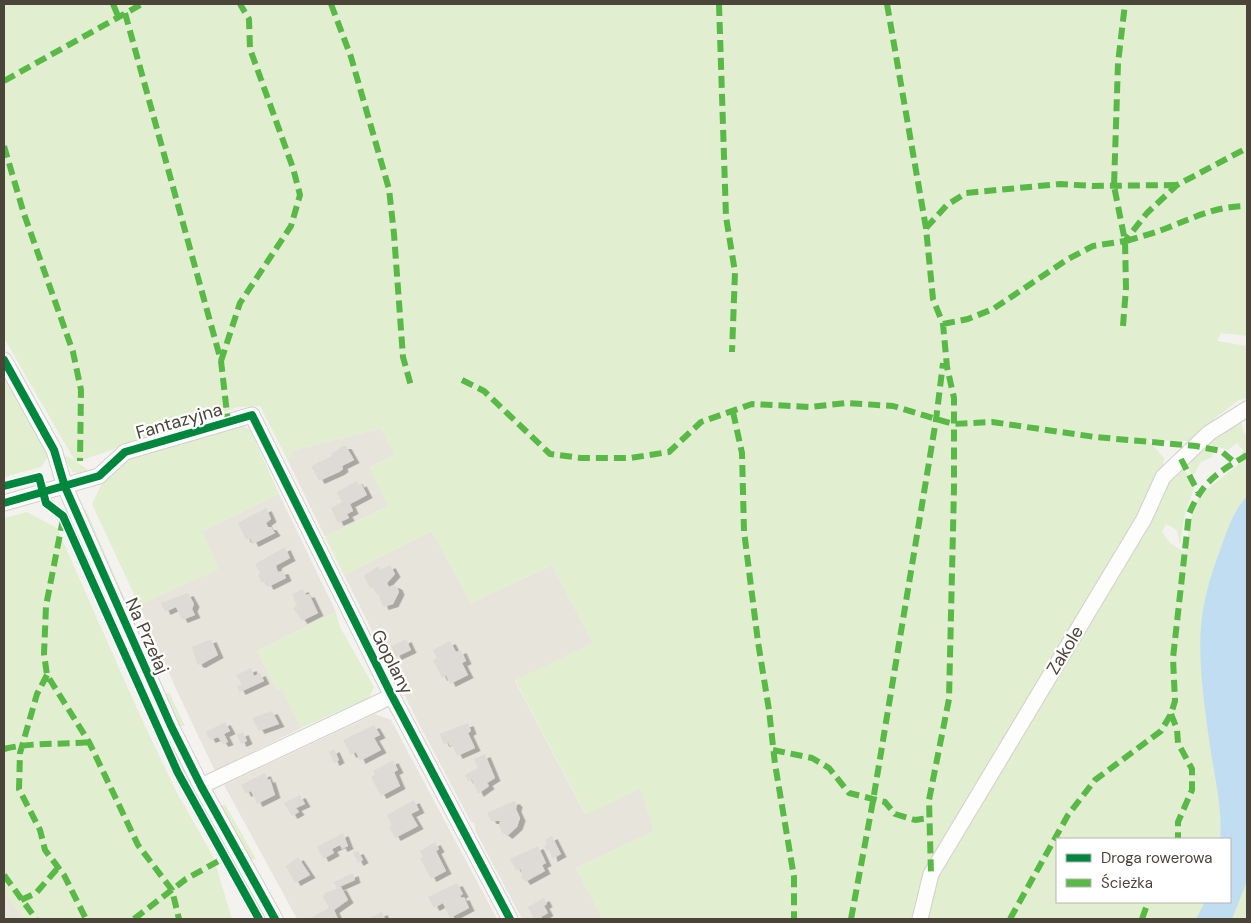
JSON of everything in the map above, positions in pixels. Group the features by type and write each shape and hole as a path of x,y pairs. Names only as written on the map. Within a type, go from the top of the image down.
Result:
{"street":[{"name":"Na Przełaj","path":"4,360 54,450 65,487 137,650 201,786 275,919"},
{"name":"Zakole","path":"920,919 931,874 1144,519 1164,476 1209,433 1247,409"},
{"name":"Fantazyjna","path":"4,503 99,476 125,452 252,415"},
{"name":"Goplany","path":"252,415 392,696 510,919"},
{"name":"Goplany","path":"201,786 392,696"}],"shaded area":[{"path":"381,428 395,455 370,467 388,506 325,537 288,461 293,450"},
{"path":"279,494 336,612 257,651 277,690 282,688 301,728 215,771 139,605 218,569 202,531"},
{"path":"432,531 471,603 552,565 593,643 515,681 585,814 640,788 654,831 576,868 603,919 522,919 476,832 474,823 471,822 420,726 344,575"},
{"path":"375,714 391,720 497,919 297,919 224,785"},
{"path":"4,891 24,919 4,919"}],"green space":[{"path":"4,4 1247,4 1247,336 1221,333 1217,341 1247,346 1247,398 1239,400 1215,418 1211,426 1191,441 1148,440 1164,458 1162,477 1172,480 1183,468 1195,485 1184,518 1180,545 1177,530 1166,524 1162,532 1170,543 1182,551 1186,550 1190,521 1199,496 1240,463 1243,450 1237,443 1228,450 1207,444 1241,422 1244,433 1247,436 1247,912 1245,919 603,919 576,868 654,831 640,789 586,815 515,680 593,643 552,565 471,603 432,531 344,575 325,537 388,506 369,468 395,455 381,428 293,450 288,461 260,406 239,407 76,462 87,469 88,474 73,472 64,458 67,456 75,461 4,338"},
{"path":"4,372 49,455 41,467 4,477"},
{"path":"241,425 250,430 279,494 202,531 219,569 139,605 92,504 102,483 129,459"},
{"path":"1205,450 1213,453 1212,457 1201,462 1193,476 1189,470 1188,461 1196,453"},
{"path":"86,510 133,618 131,618 83,511"},
{"path":"27,512 57,528 139,713 176,791 213,856 232,919 24,919 4,891 4,518"},
{"path":"71,516 147,687 144,689 67,518"},
{"path":"336,612 340,627 374,687 369,698 301,728 282,689 277,690 257,651"},
{"path":"147,689 222,837 218,839 185,778 145,691"},
{"path":"169,692 185,726 178,726 164,695"},
{"path":"225,804 256,859 249,860 221,806"},
{"path":"227,846 268,919 264,919 224,847"}],"water":[{"path":"1247,496 1247,881 1232,919 1196,919 1204,903 1231,903 1231,838 1220,838 1219,804 1204,702 1200,640 1207,590 1224,538 1242,502"}],"building":[{"path":"346,446 354,460 342,466 343,469 339,472 319,481 311,466 332,456 331,454"},
{"path":"357,481 359,485 361,483 367,495 350,504 353,511 347,514 349,518 338,523 331,508 342,502 337,492"},
{"path":"266,508 271,519 266,523 275,533 253,544 250,538 246,540 238,523"},
{"path":"285,547 290,558 276,567 278,572 283,571 286,578 268,587 265,581 262,583 258,576 260,573 255,564"},
{"path":"390,565 395,574 387,583 389,587 393,585 397,587 399,592 393,604 383,607 378,593 376,594 373,587 370,588 364,576 378,566 380,570"},
{"path":"303,589 306,595 309,594 318,613 302,621 293,608 297,606 292,594"},
{"path":"188,593 194,604 192,609 195,615 182,620 176,607 165,612 161,603"},
{"path":"211,639 218,655 200,665 197,664 192,647"},
{"path":"406,639 411,650 396,657 391,647"},
{"path":"450,641 456,652 461,650 466,661 462,663 468,675 450,684 446,675 442,678 433,660 437,658 433,650"},
{"path":"251,668 254,676 260,673 264,681 240,692 237,686 242,684 236,675"},
{"path":"272,711 279,724 259,731 252,718"},
{"path":"225,722 230,731 224,734 228,742 223,744 218,737 210,740 206,732"},
{"path":"468,723 471,731 468,733 475,748 457,756 452,745 450,746 448,742 444,744 439,734"},
{"path":"374,725 380,735 374,738 381,750 360,761 356,752 351,755 343,740"},
{"path":"243,732 247,741 241,744 237,735"},
{"path":"334,749 339,760 334,763 329,752"},
{"path":"485,754 495,778 487,783 489,786 478,794 472,779 468,781 465,775 478,768 474,759"},
{"path":"393,760 398,770 394,772 400,786 381,796 371,777 375,775 373,771"},
{"path":"265,773 268,780 270,779 275,795 257,804 251,791 246,794 241,785"},
{"path":"300,795 305,804 296,808 299,812 292,816 284,803"},
{"path":"414,800 419,810 411,814 418,826 395,838 389,827 392,826 387,815"},
{"path":"514,801 517,804 516,809 520,818 517,827 507,836 499,826 500,821 491,821 487,813"},
{"path":"343,833 348,846 342,849 340,845 332,849 334,853 323,859 317,847"},
{"path":"552,836 561,854 552,859 550,850 547,851 544,846 547,844 545,840"},
{"path":"435,842 439,849 436,851 446,871 431,879 420,858 423,857 420,851"},
{"path":"538,846 546,863 542,865 545,871 525,882 522,878 521,869 516,870 510,859"},
{"path":"358,851 363,860 358,863 353,853"},
{"path":"298,857 310,875 295,883 286,866"},
{"path":"353,873 355,880 337,888 334,882"},
{"path":"457,883 463,894 460,896 464,897 469,908 450,918 443,903 434,908 428,897"},
{"path":"341,887 348,900 334,910 338,919 313,919 312,917 329,908 323,897 325,893"},
{"path":"544,898 547,904 544,906 548,913 541,917 543,919 534,919 528,907"},
{"path":"382,912 385,919 367,919"}],"marked path":[{"path":"113,4 118,16"},
{"path":"4,81 142,4"},
{"path":"221,361 240,303 291,226 300,195 293,168 250,49 249,19 240,4"},
{"path":"331,4 351,57 389,189 403,357 411,386"},
{"path":"719,4 726,217 735,272 732,352"},
{"path":"887,4 926,228 933,299 943,324 947,367 954,398 949,699 929,800 931,874"},
{"path":"1123,326 1126,288 1125,241 1114,186 1118,63 1125,4"},
{"path":"125,13 221,361 228,422"},
{"path":"4,146 24,214 73,352 81,390 80,461"},
{"path":"943,324 968,319 993,309 1068,259 1093,246 1125,241 1147,213 1177,185 1247,148"},
{"path":"926,228 947,205 966,193 1060,184 1092,186 1177,185"},
{"path":"1126,241 1157,232 1216,210 1247,206"},
{"path":"851,919 873,801 936,420 943,363"},
{"path":"462,380 484,391 550,454 581,458 630,458 669,452 701,422 752,404 810,407 847,403 893,406 953,424 992,422 1095,437 1196,446 1221,451 1234,462"},
{"path":"733,412 742,453 744,531 758,642 769,710 775,764 794,877 794,919"},
{"path":"1010,919 1068,815 1095,780 1161,731 1171,714 1175,701 1173,658 1189,514 1200,493 1212,479 1247,455"},
{"path":"1181,459 1198,492"},
{"path":"63,519 46,606 44,654 47,675 89,742 138,845 172,890 179,919"},
{"path":"47,675 37,694 20,753 19,789 40,830 45,850 64,875 86,919"},
{"path":"1171,714 1177,729 1178,743 1192,769 1192,790 1178,822 1178,838"},
{"path":"4,749 36,744 89,742"},
{"path":"773,750 812,758 829,768 849,793 885,802 895,814 915,820 929,818"},
{"path":"134,919 186,879 226,857"},
{"path":"21,900 36,893 57,869"},
{"path":"4,875 36,919"},
{"path":"1142,919 1148,903"}],"cycle path":[{"path":"4,360 54,450 65,487 171,726 201,786 275,919"},
{"path":"4,503 99,476 125,452 252,415 392,696 510,919"},
{"path":"4,486 39,477 46,503 63,516 178,773 259,919"}]}
